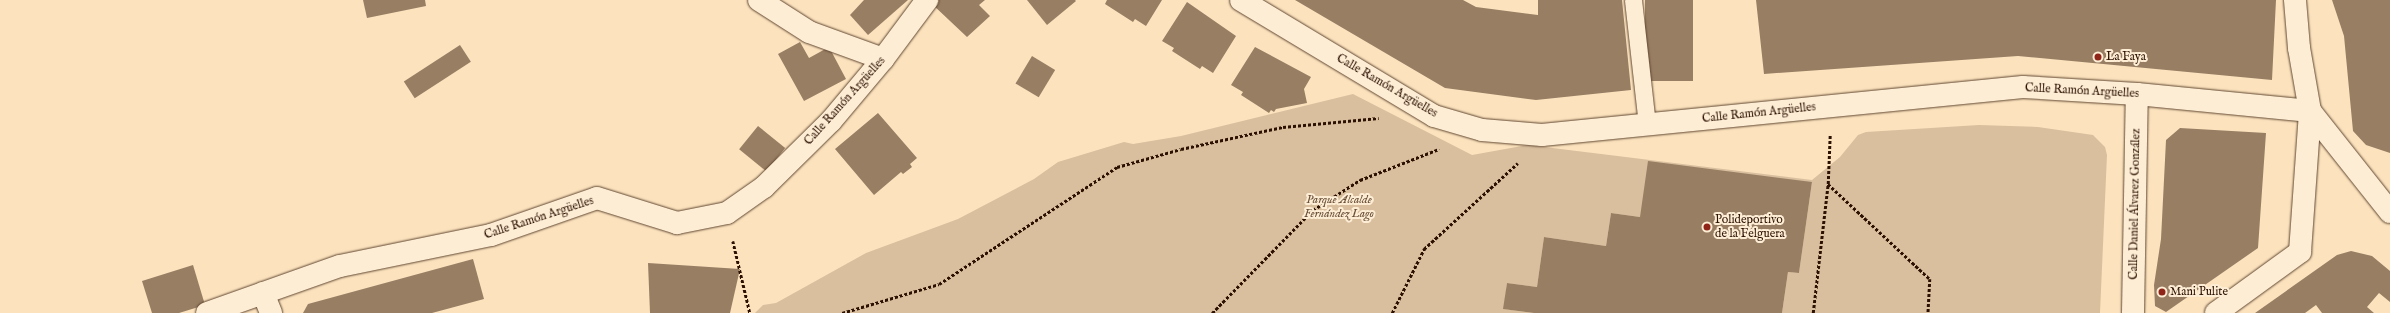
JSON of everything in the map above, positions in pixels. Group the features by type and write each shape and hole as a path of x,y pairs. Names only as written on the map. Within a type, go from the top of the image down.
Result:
{"street":[{"path":"759,0 809,32 883,59"},
{"name":"Calle Ramón Argüelles","path":"207,313 340,266 492,235 598,198 676,223 727,213 764,187 831,121 883,59 927,0"},
{"name":"Calle Ramón Argüelles","path":"1241,0 1434,116 1482,130 1542,135 2023,87 2137,94 2310,111"},
{"path":"2216,313 2300,252 2310,111 2299,48 2295,0"},
{"name":"Calle Daniel Álvarez González","path":"2133,313 2137,94"},
{"path":"2310,111 2390,212"},
{"path":"263,293 271,313"}],"lane":[{"path":"1634,0 1647,124"}],"path":[{"path":"1813,313 1828,184 1832,106"},
{"path":"842,313 939,284 1117,167 1181,149 1283,127 1384,118"},
{"path":"1212,313 1313,210 1360,180 1441,148"},
{"path":"1392,313 1424,250 1502,176 1521,161"},
{"path":"1828,184 1930,279 1928,313"},
{"path":"727,213 750,313"}],"green space":[{"name":"Parque Alcalde Fernández Lago","path":"1353,94 1472,155 1528,145 1812,180 1840,157 1858,135 1866,132 1979,125 2038,127 2093,135 2105,147 2107,155 2100,313 1782,313 1788,272 1799,273 1812,182 1640,217 1611,213 1606,246 1544,237 1537,287 1507,283 1504,309 1534,313 755,313 763,305 776,303 866,253 958,219 1034,179 1058,162 1124,142 1133,144 1181,136"}],"building":[{"path":"363,0 425,0 426,6 367,18"},
{"path":"864,0 908,0 868,35 850,15"},
{"path":"936,0 985,0 979,5 990,16 967,37 932,4"},
{"path":"1027,0 1075,0 1076,1 1047,25"},
{"path":"1107,0 1162,0 1146,26 1135,19 1133,22 1105,4"},
{"path":"1295,0 1463,0 1476,7 1538,15 1538,0 1622,0 1631,90 1536,100 1445,88"},
{"path":"1645,0 1693,0 1693,81 1645,81"},
{"path":"1756,0 2276,0 2272,80 2018,56 1764,74"},
{"path":"2332,0 2390,0 2390,153 2366,145 2353,131 2344,36"},
{"path":"1187,2 1236,36 1213,73 1202,66 1200,69 1172,51 1174,48 1162,41"},
{"path":"800,42 809,58 829,47 846,79 804,101 778,54"},
{"path":"460,45 471,62 415,98 404,81"},
{"path":"1255,47 1311,77 1304,89 1307,103 1276,109 1274,112 1271,110 1269,113 1241,95 1243,92 1231,85"},
{"path":"1032,56 1055,70 1039,97 1016,83"},
{"path":"878,113 917,158 910,164 912,167 903,174 901,172 874,195 835,149"},
{"path":"758,126 785,148 766,171 739,149"},
{"path":"2180,128 2266,133 2258,248 2166,312 2155,306 2154,285 2161,239 2166,140"},
{"name":"Polideportivo de la Felguera","path":"1648,161 1812,182 1799,273 1788,272 1782,313 1534,313 1503,309 1507,283 1537,287 1544,237 1606,246 1611,213 1640,217"},
{"path":"2351,251 2372,256 2390,271 2390,302 2379,293 2367,307 2374,313 2322,313 2316,305 2305,313 2255,313 2337,255"},
{"path":"473,259 484,299 432,313 303,313 308,304"},
{"path":"648,263 740,269 730,313 650,313"},
{"path":"193,265 205,305 179,313 152,313 142,281"}],"place":[{"name":"La Faya","path":"2098,57"},
{"name":"Polideportivo de la Felguera","path":"1707,227"},
{"name":"Mani Pulite","path":"2162,292"}]}
